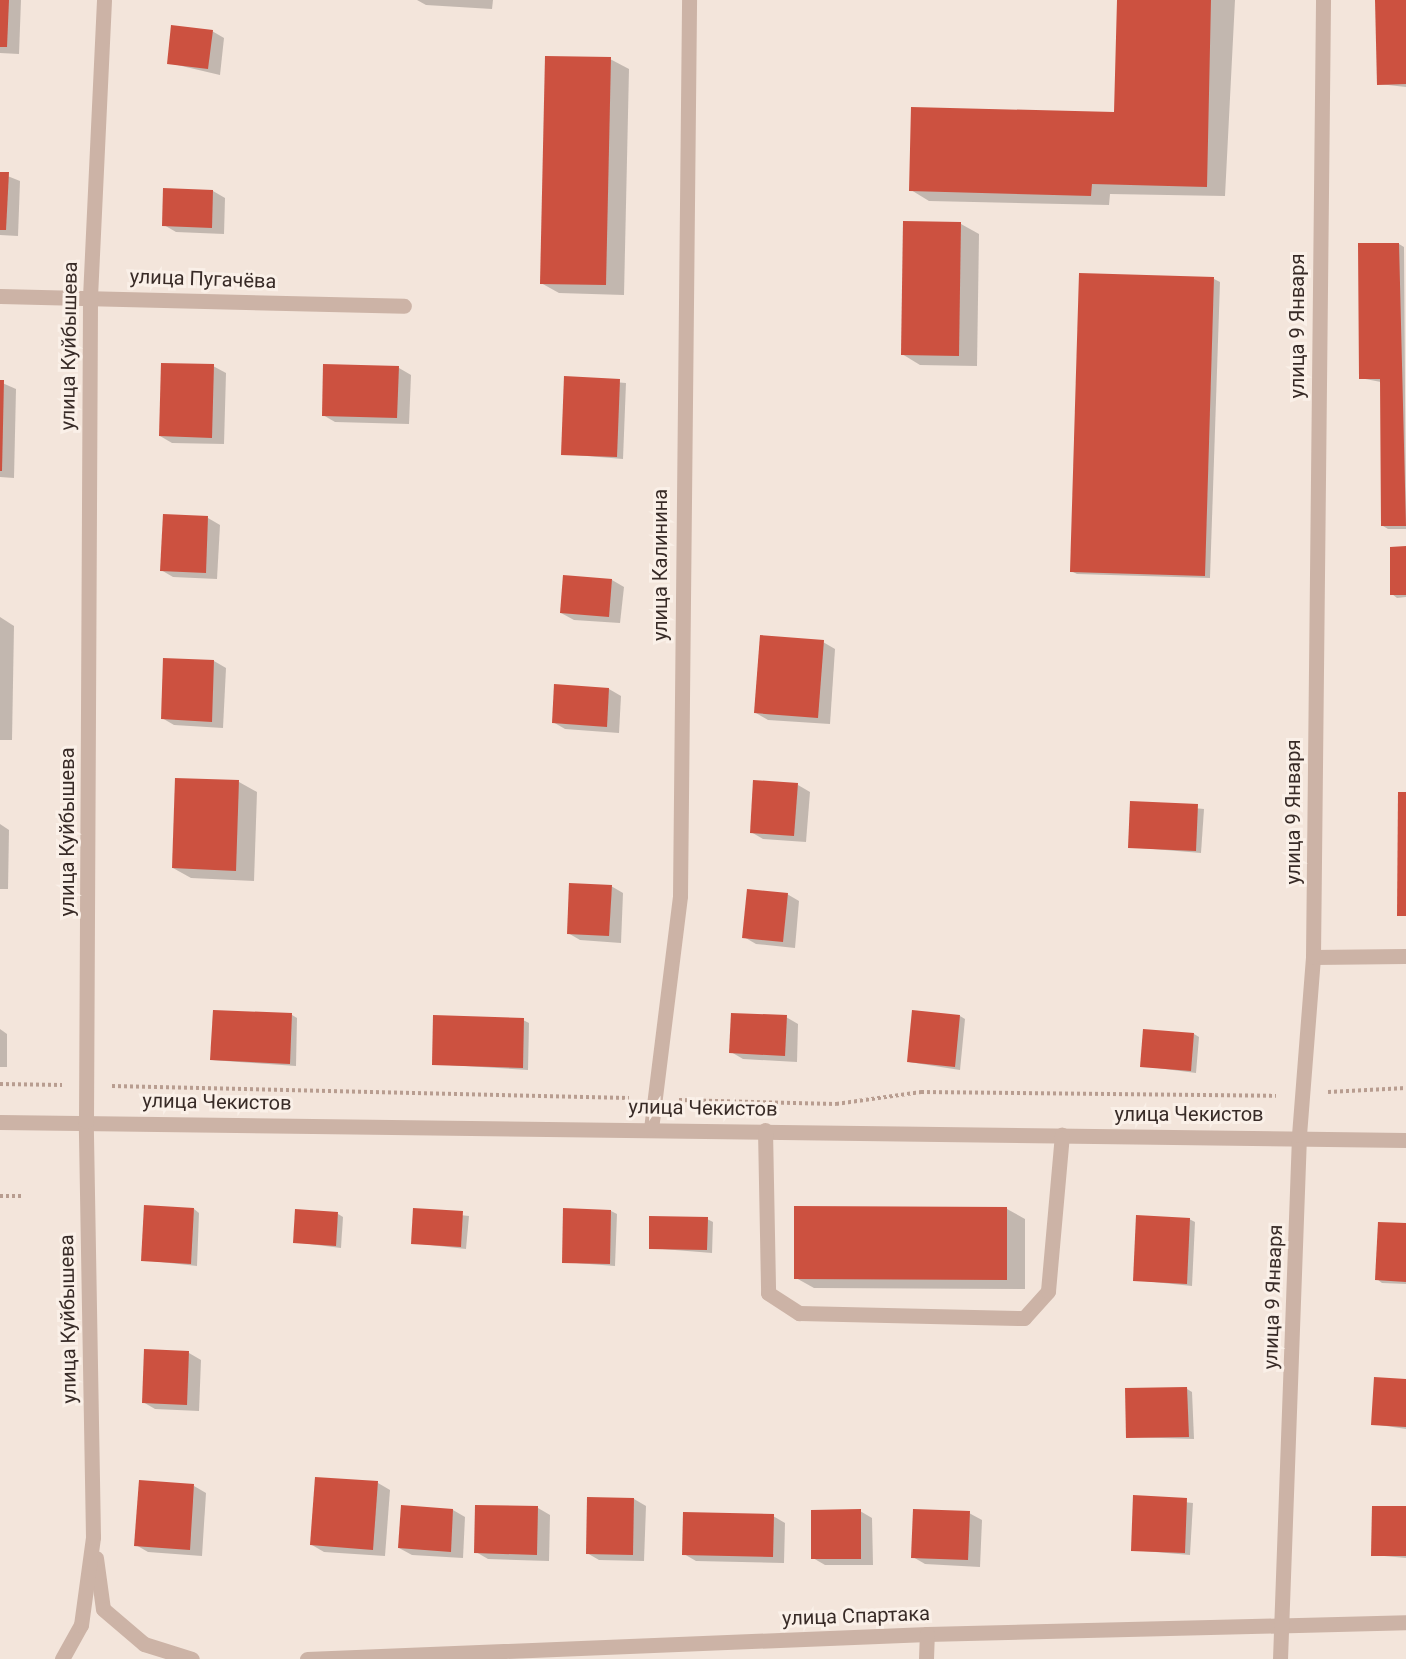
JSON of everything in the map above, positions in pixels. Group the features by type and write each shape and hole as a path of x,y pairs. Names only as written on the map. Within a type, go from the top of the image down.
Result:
{"street":[{"name":"улица Куйбышева","path":"62,1659 81,1625 93,1537 86,1121 90,297 104,0"},
{"name":"улица Калинина","path":"651,1129 680,896 689,0"},
{"name":"улица 9 Января","path":"1280,1659 1299,1136 1313,957 1323,0"},
{"name":"улица Пугачёва","path":"0,296 404,306"},
{"path":"1313,957 1406,956"},
{"name":"улица Чекистов","path":"0,1122 86,1121 1062,1135 1299,1136 1406,1140"},
{"path":"765,1130 768,1293 799,1313 1024,1318 1048,1291 1062,1135"},
{"path":"93,1537 103,1609 144,1644 192,1659"},
{"name":"улица Спартака","path":"307,1659 927,1634 1406,1622"},
{"path":"926,1659 927,1634"}],"path":[{"path":"0,1084 836,1104 921,1092 1227,1099 1406,1088"},
{"path":"0,1196 24,1196"}],"building":[{"path":"0,0 9,0 7,47 0,47"},
{"path":"1117,0 1211,0 1207,187 1092,184 1091,196 909,191 911,107 1114,112"},
{"path":"1375,0 1406,0 1406,84 1377,85"},
{"path":"171,25 213,30 208,69 167,64"},
{"path":"545,56 611,57 606,285 540,284"},
{"path":"0,172 9,172 6,230 0,230"},
{"path":"163,188 213,190 212,228 162,226"},
{"path":"903,221 961,222 959,356 901,355"},
{"path":"1358,243 1399,243 1406,526 1381,526 1380,379 1359,379"},
{"path":"1079,273 1214,277 1205,576 1070,572"},
{"path":"161,363 214,364 212,438 159,436"},
{"path":"323,364 399,366 397,418 322,416"},
{"path":"564,376 620,379 617,457 561,455"},
{"path":"0,380 4,380 2,471 0,471"},
{"path":"163,514 208,516 206,573 160,571"},
{"path":"1406,546 1406,595 1390,595 1390,547"},
{"path":"563,575 612,579 609,617 560,613"},
{"path":"760,635 824,640 818,718 754,713"},
{"path":"163,658 214,660 212,722 161,719"},
{"path":"554,684 609,688 607,727 552,723"},
{"path":"175,778 239,780 236,871 172,868"},
{"path":"753,780 798,783 794,836 750,833"},
{"path":"1398,792 1406,792 1406,916 1397,916"},
{"path":"1130,801 1198,804 1196,851 1128,848"},
{"path":"569,883 612,885 609,936 567,934"},
{"path":"747,889 788,893 783,942 742,938"},
{"path":"213,1010 292,1013 290,1064 210,1060"},
{"path":"912,1010 960,1015 955,1067 907,1062"},
{"path":"731,1013 787,1015 785,1056 729,1053"},
{"path":"433,1015 524,1018 523,1068 432,1065"},
{"path":"1143,1029 1194,1033 1191,1071 1140,1067"},
{"path":"144,1205 194,1208 191,1264 141,1261"},
{"path":"794,1206 1007,1207 1007,1280 794,1279"},
{"path":"413,1208 463,1211 461,1247 411,1244"},
{"path":"563,1208 611,1210 610,1264 562,1263"},
{"path":"295,1209 338,1212 336,1246 293,1243"},
{"path":"1136,1215 1190,1218 1187,1284 1133,1281"},
{"path":"649,1216 708,1217 707,1250 649,1249"},
{"path":"1378,1222 1406,1223 1406,1282 1375,1280"},
{"path":"144,1349 189,1351 187,1405 142,1403"},
{"path":"1374,1377 1406,1379 1406,1427 1371,1425"},
{"path":"1187,1387 1189,1437 1126,1438 1125,1388"},
{"path":"315,1477 378,1481 373,1550 310,1545"},
{"path":"139,1480 194,1484 190,1550 134,1546"},
{"path":"1133,1495 1187,1498 1185,1553 1131,1551"},
{"path":"587,1497 634,1498 633,1555 586,1554"},
{"path":"401,1505 453,1509 451,1552 398,1548"},
{"path":"475,1505 538,1506 537,1555 474,1553"},
{"path":"1372,1506 1406,1506 1406,1556 1371,1556"},
{"path":"861,1509 861,1559 811,1559 811,1510"},
{"path":"913,1509 970,1511 968,1560 911,1558"},
{"path":"683,1512 774,1514 773,1557 682,1555"}]}
